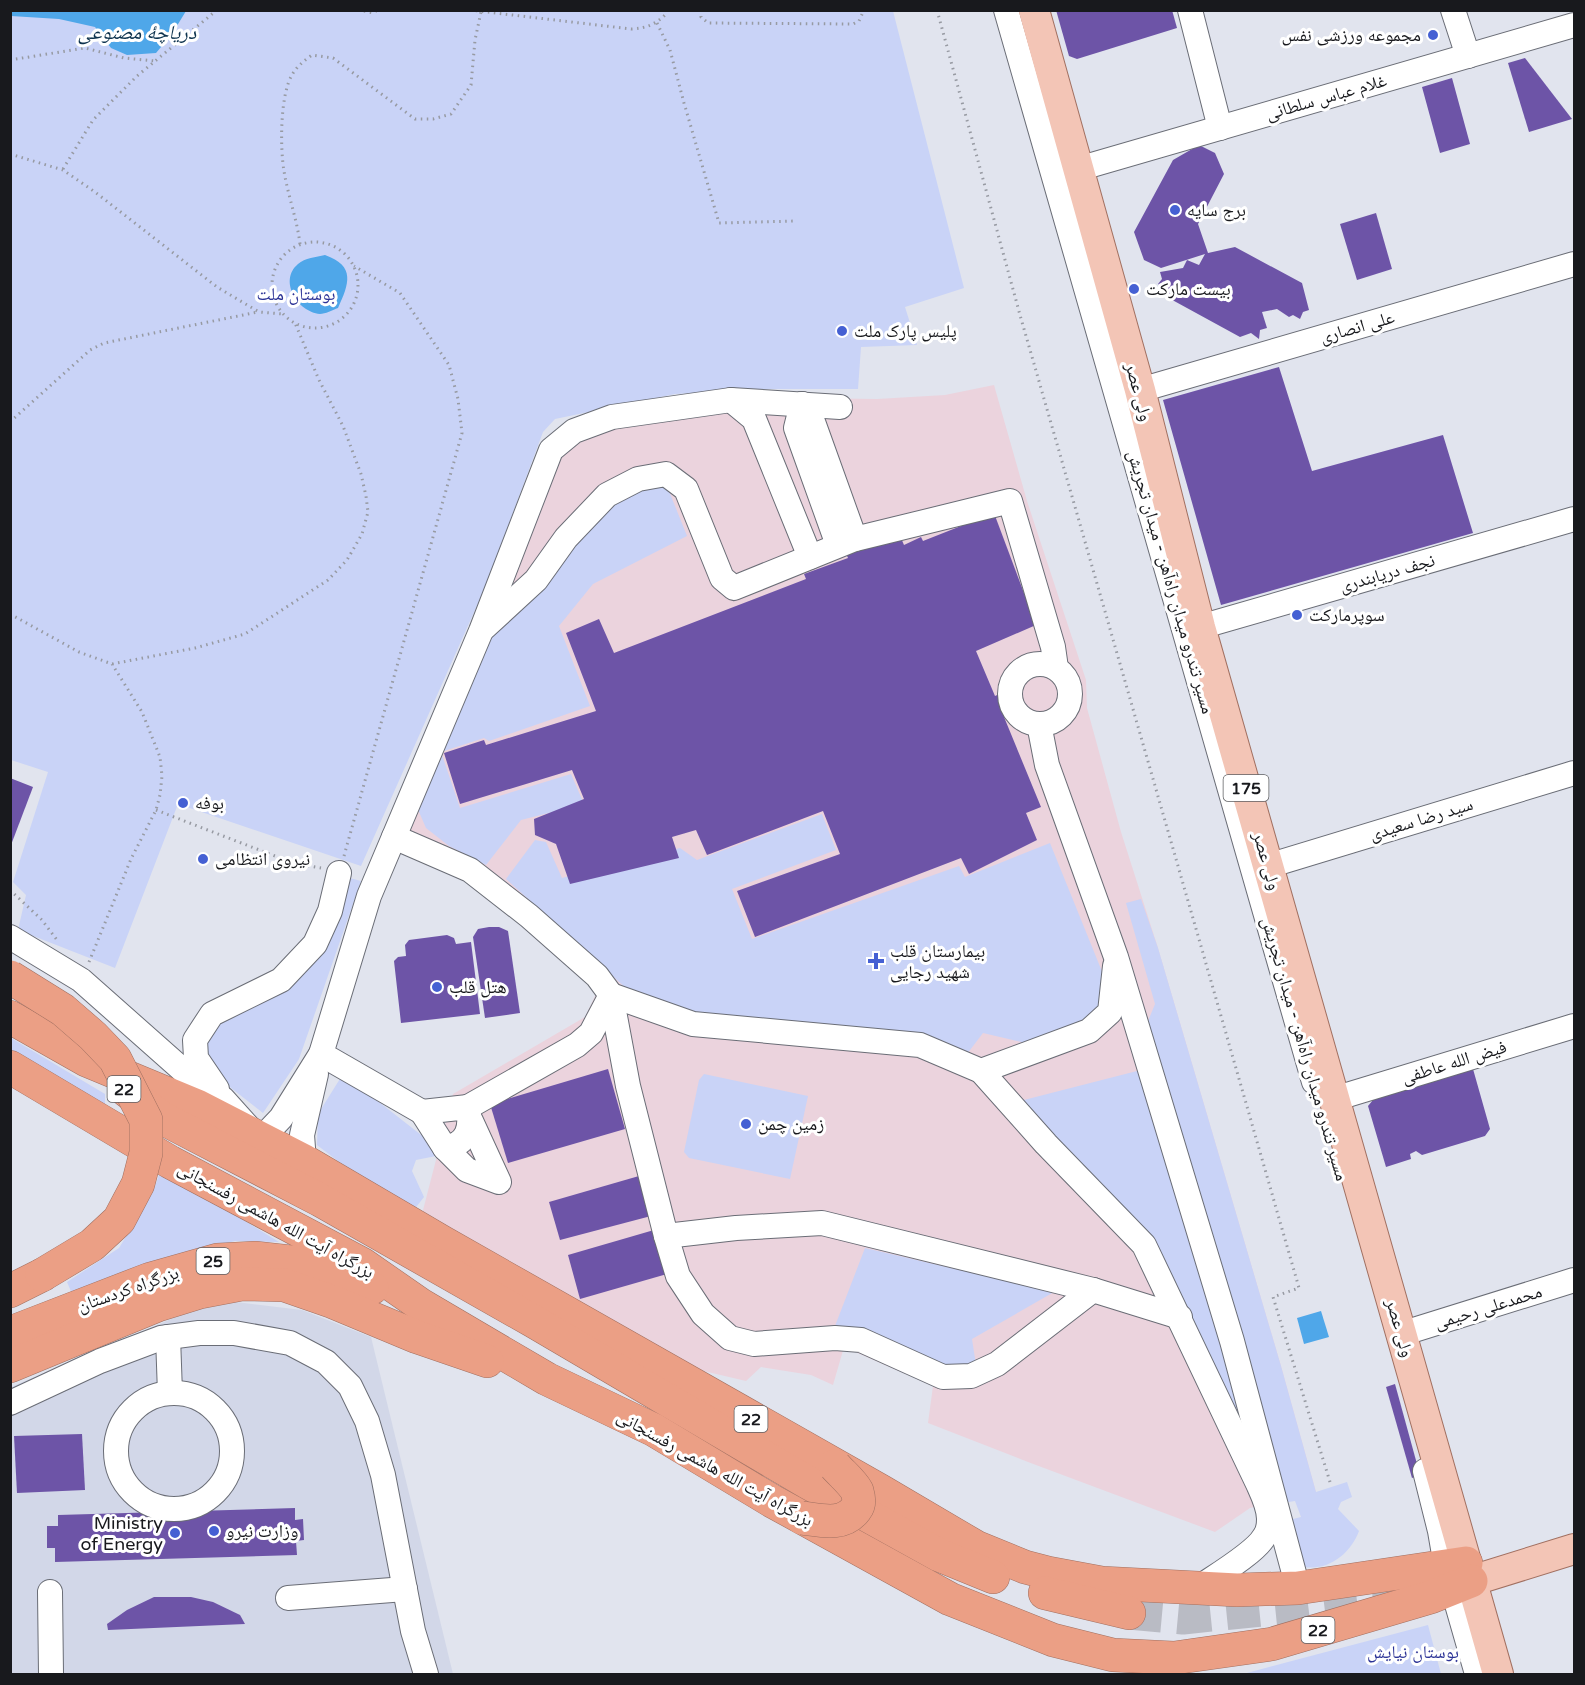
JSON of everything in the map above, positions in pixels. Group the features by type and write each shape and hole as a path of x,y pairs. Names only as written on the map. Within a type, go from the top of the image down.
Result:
{"highway":[{"path":"10,977 63,1010 115,1059 146,1120 146,1153 138,1184 119,1220 92,1245 10,1291"},
{"name":"22","path":"10,1017 86,1060 197,1106 304,1161 442,1242 881,1491 950,1533 1025,1567 1059,1576 1102,1583 1237,1590 1298,1588 1459,1575"},
{"name":"22","path":"86,1060 162,1118 330,1206 807,1482 939,1554 1024,1587 1129,1613"},
{"name":"بزرگراه آیت الله هاشمی رفسنجانی","path":"14,1072 170,1162 362,1264 421,1305 547,1379 654,1430 802,1518 950,1599 1053,1640 1113,1655 1174,1658 1272,1644 1431,1597 1459,1575"},
{"name":"بزرگراه کردستان","path":"10,1333 150,1279 217,1260 255,1258 300,1263 421,1305"},
{"path":"10,1366 158,1305 200,1292 242,1284 284,1285 417,1336 547,1379"},
{"path":"802,1518 839,1521 849,1516 857,1508 859,1499 856,1490 836,1466"}],"main road":[{"name":"ولی عصر","path":"1034,10 1140,390 1200,627 1401,1334 1459,1575 1498,1674"},
{"path":"1509,1570 1530,1547 1575,1533"},
{"path":"1459,1575 1509,1570 1575,1549"}],"street":[{"name":"مسیر تندرو میدان راه‌آهن - میدان تجریش","path":"1006,10 1430,1487 1440,1531 1459,1575 1477,1674"},
{"path":"1190,10 1220,128"},
{"path":"1453,10 1468,56"},
{"name":"غلام عباس سلطانی","path":"1078,169 1575,25"},
{"name":"علی انصاری","path":"1140,390 1575,264"},
{"path":"731,400 754,419 810,557"},
{"path":"304,1161 302,1135 321,1054 369,896 481,631 551,450 574,431 612,417 731,400 840,407"},
{"path":"802,404 796,429 847,542"},
{"path":"481,631 537,580 566,538 607,495 638,479 666,474 686,489 722,578 734,588 847,542 1010,501 1053,647 1056,668"},
{"name":"نجف دریابندری","path":"1200,627 1575,519"},
{"path":"1036,664 1056,668 1068,683 1070,693 1064,711 1049,723 1039,724 1020,718 1010,701 1012,681 1018,673 1036,664"},
{"path":"1039,724 1047,765 1116,957 1232,1341 1272,1508 1269,1517 1298,1588"},
{"name":"سید رضا سعیدی","path":"1268,866 1575,773"},
{"path":"394,837 470,870 537,923 597,976 610,995 628,1086 678,1276 703,1314 730,1338 753,1344 835,1338 861,1340 943,1377 971,1376 997,1364 1092,1290"},
{"path":"321,1054 281,1118 260,1140 223,1099 196,1058 195,1040 212,1014 281,980 315,944 330,911 339,873"},
{"path":"10,937 81,980 186,1073 223,1099"},
{"path":"981,1071 1089,1031 1110,1012 1116,957"},
{"path":"610,995 693,1024 920,1045 981,1071 1046,1144 1144,1245 1258,1484 1272,1508"},
{"path":"321,1054 422,1112 470,1114 577,1046 591,1033 610,995"},
{"name":"فیض الله عاطفی","path":"1334,1099 1575,1026"},
{"path":"422,1112 445,1148 467,1170 499,1182 470,1114"},
{"path":"445,1148 461,1143 466,1136 470,1114"},
{"path":"666,1236 736,1228 822,1223 1092,1290 1180,1317"},
{"name":"محمدعلی رحیمی","path":"1401,1334 1575,1280"},
{"path":"158,1305 170,1394"},
{"path":"10,1403 100,1361 164,1338 199,1333 234,1333 290,1344 326,1362 350,1386 367,1422 383,1475 413,1631 426,1674"},
{"path":"170,1394 193,1396 210,1406 224,1421 231,1439 231,1459 225,1478 213,1494 196,1504 178,1509 160,1507 143,1500 129,1488 120,1472 116,1455 118,1436 125,1420 137,1406 153,1397 170,1394"},
{"path":"1198,1588 1274,1533"},
{"path":"288,1598 405,1589"},
{"path":"50,1592 51,1674"}],"path":[{"path":"63,170 93,120 137,76 217,10"},
{"path":"358,10 374,13 377,10"},
{"path":"470,10 624,28 646,28 657,23 666,14 665,10"},
{"path":"701,10 701,17 708,23 853,24 859,21 864,10"},
{"path":"937,10 1023,327 1299,1288 1273,1297 1330,1482"},
{"path":"300,244 281,149 284,103 291,76 302,62 312,55 333,58 415,119 433,119 451,114 471,85 475,40 481,12"},
{"path":"657,23 670,50 719,224 796,221"},
{"path":"10,60 85,48 124,58 155,61"},
{"path":"10,154 63,170 95,192 217,287 259,312"},
{"path":"325,243 337,248 354,266 358,279 358,293 345,316 334,324 321,328 295,323 283,314 275,302 272,289 273,275 278,262 288,251 300,244 325,243"},
{"path":"156,810 293,863 339,873 462,433 458,399 449,365 400,294 354,266"},
{"path":"10,422 90,350 104,343 259,312 283,314"},
{"path":"10,614 79,651 112,664 195,648 245,634 328,580 347,560 362,534 368,512 361,474 343,426 319,380 295,323"},
{"path":"81,980 131,859 156,810 162,776 160,757 142,712 112,664"},
{"path":"10,890 42,920 62,948"}],"shaded area":[{"name":"بیمارستان قلب شهید رجایی","path":"994,385 1027,501 1086,680 1087,708 1121,832 1158,948 1316,1492 1250,1508 1215,1532 928,1423 933,1386 844,1347 833,1385 811,1375 761,1367 746,1381 695,1369 421,1218 453,1094 585,1017 605,975 486,868 388,828 549,442 733,397 877,399 945,395"},
{"name":"وزارت نیرو","path":"236,1302 302,1310 371,1337 453,1674 11,1674 11,1387 190,1311"}],"green space":[{"name":"بوستان ملت","path":"11,11 893,11 964,288 905,307 917,345 861,347 858,389 769,389 675,394 555,419 543,432 487,583 361,866 178,804 115,968 18,930 26,895 13,882 48,772 11,760"},
{"path":"661,481 669,491 687,536 593,584 559,626 590,706 489,741 484,738 441,752 460,808 571,774 584,804 521,820 486,865 449,846 426,828 413,798 490,635 599,513 635,486"},
{"path":"822,814 836,850 732,889 752,939 959,866 965,877 1050,843 1103,974 1103,1006 1075,1026 1030,1044 983,1033 967,1054 708,1017 629,991 506,879 535,840 546,842 562,878 680,848 697,860"},
{"path":"342,876 361,881 299,1059 263,1113 208,1070 202,1038 217,1016 277,991"},
{"path":"1141,899 1158,948 1316,1492 1347,1482 1352,1497 1341,1502 1338,1509 1359,1531 1345,1553 1322,1566 1304,1567 1285,1521 1301,1517 1295,1501 1282,1503 1146,1026 1155,1004 1126,903"},
{"path":"11,1038 105,1094 105,1105 11,1051"},
{"path":"1137,1071 1143,1075 1247,1423 1241,1428 1156,1251 1020,1101"},
{"path":"343,1074 434,1145 436,1156 416,1160 412,1171 424,1197 413,1211 373,1188 317,1145 318,1114"},
{"name":"زمین چمن","path":"704,1074 808,1096 790,1179 689,1158 684,1152 699,1080"},
{"path":"161,1169 279,1242 235,1241 158,1262 73,1296 67,1282 119,1248 153,1192"},
{"path":"865,1248 1054,1292 972,1339 976,1365 937,1368 835,1326"},
{"name":"بوستان نیایش","path":"1428,1625 1441,1674 1243,1674"}],"water":[{"name":"دریاچهٔ مصنوعی","path":"11,10 186,11 172,34 156,53 127,55 111,48 95,27 59,19 11,16"},
{"path":"325,255 335,259 346,270 347,284 338,308 320,314 304,308 298,302 290,287 290,279 292,271 298,264"},
{"path":"1321,1311 1329,1337 1304,1344 1297,1318"}],"building":[{"path":"1056,10 1172,10 1177,28 1077,59 1069,56"},
{"path":"1525,58 1572,119 1529,132 1508,63"},
{"path":"1452,78 1470,144 1440,153 1422,87"},
{"path":"1199,145 1215,153 1224,174 1198,224 1208,253 1235,247 1302,283 1309,310 1303,312 1300,319 1293,315 1289,317 1277,309 1262,312 1267,328 1260,330 1259,339 1251,333 1240,337 1165,296 1166,290 1158,284 1162,279 1160,272 1183,268 1187,260 1199,265 1205,254 1161,268 1144,260 1134,232 1173,160"},
{"path":"1376,213 1392,269 1357,280 1340,224"},
{"path":"1279,367 1312,471 1443,435 1473,533 1221,605 1163,400"},
{"path":"994,513 1036,625 976,651 995,696 1004,692 1012,711 1004,717 1041,807 1026,813 1037,840 969,874 961,858 755,937 737,891 840,854 823,811 707,855 696,830 672,837 679,858 570,884 556,844 535,835 534,819 584,799 572,770 460,804 444,753 484,740 486,745 596,711 566,633 599,619 614,653 806,579 804,574 848,558 844,549 880,535 884,545 901,538 904,545 921,537 923,541"},
{"path":"10,778 33,787 11,845 10,845"},
{"path":"499,927 508,931 520,1013 485,1018 473,937 478,929"},
{"name":"هتل قلب","path":"447,935 454,938 456,944 471,942 480,1014 401,1023 394,961 398,957 406,956 405,945 409,940"},
{"path":"608,1069 625,1129 508,1163 490,1104"},
{"path":"1473,1069 1490,1129 1485,1136 1422,1155 1416,1151 1410,1154 1411,1159 1386,1167 1368,1106 1373,1100"},
{"path":"639,1176 651,1216 560,1240 549,1202"},
{"path":"654,1230 667,1274 580,1299 568,1255"},
{"path":"1395,1384 1420,1475 1412,1478 1386,1387"},
{"path":"82,1434 85,1490 17,1493 14,1436"},
{"name":"Ministry of Energy","path":"295,1508 295,1520 303,1519 304,1540 296,1541 297,1555 55,1562 55,1548 47,1548 47,1526 58,1526 58,1515"},
{"path":"154,1597 191,1597 213,1602 240,1615 245,1624 108,1630 107,1624 127,1610"}],"tunnel":[{"path":"1129,1613 1183,1618 1386,1595 1418,1586"}],"place":[{"name":"مجموعه ورزشی نفس","path":"1433,35"},
{"name":"برج سایه","path":"1175,210"},
{"name":"بیست مارکت","path":"1134,289"},
{"name":"پلیس پارک ملت","path":"842,331"},
{"name":"سوپرمارکت","path":"1297,615"},
{"name":"بوفه","path":"183,803"},
{"name":"نیروی انتظامی","path":"203,859"},
{"name":"بیمارستان قلب شهید رجایی","path":"876,961"},
{"name":"هتل قلب","path":"437,987"},
{"name":"زمین چمن","path":"746,1124"},
{"name":"وزارت نیرو","path":"214,1531"},
{"name":"Ministry of Energy","path":"175,1533"}]}
